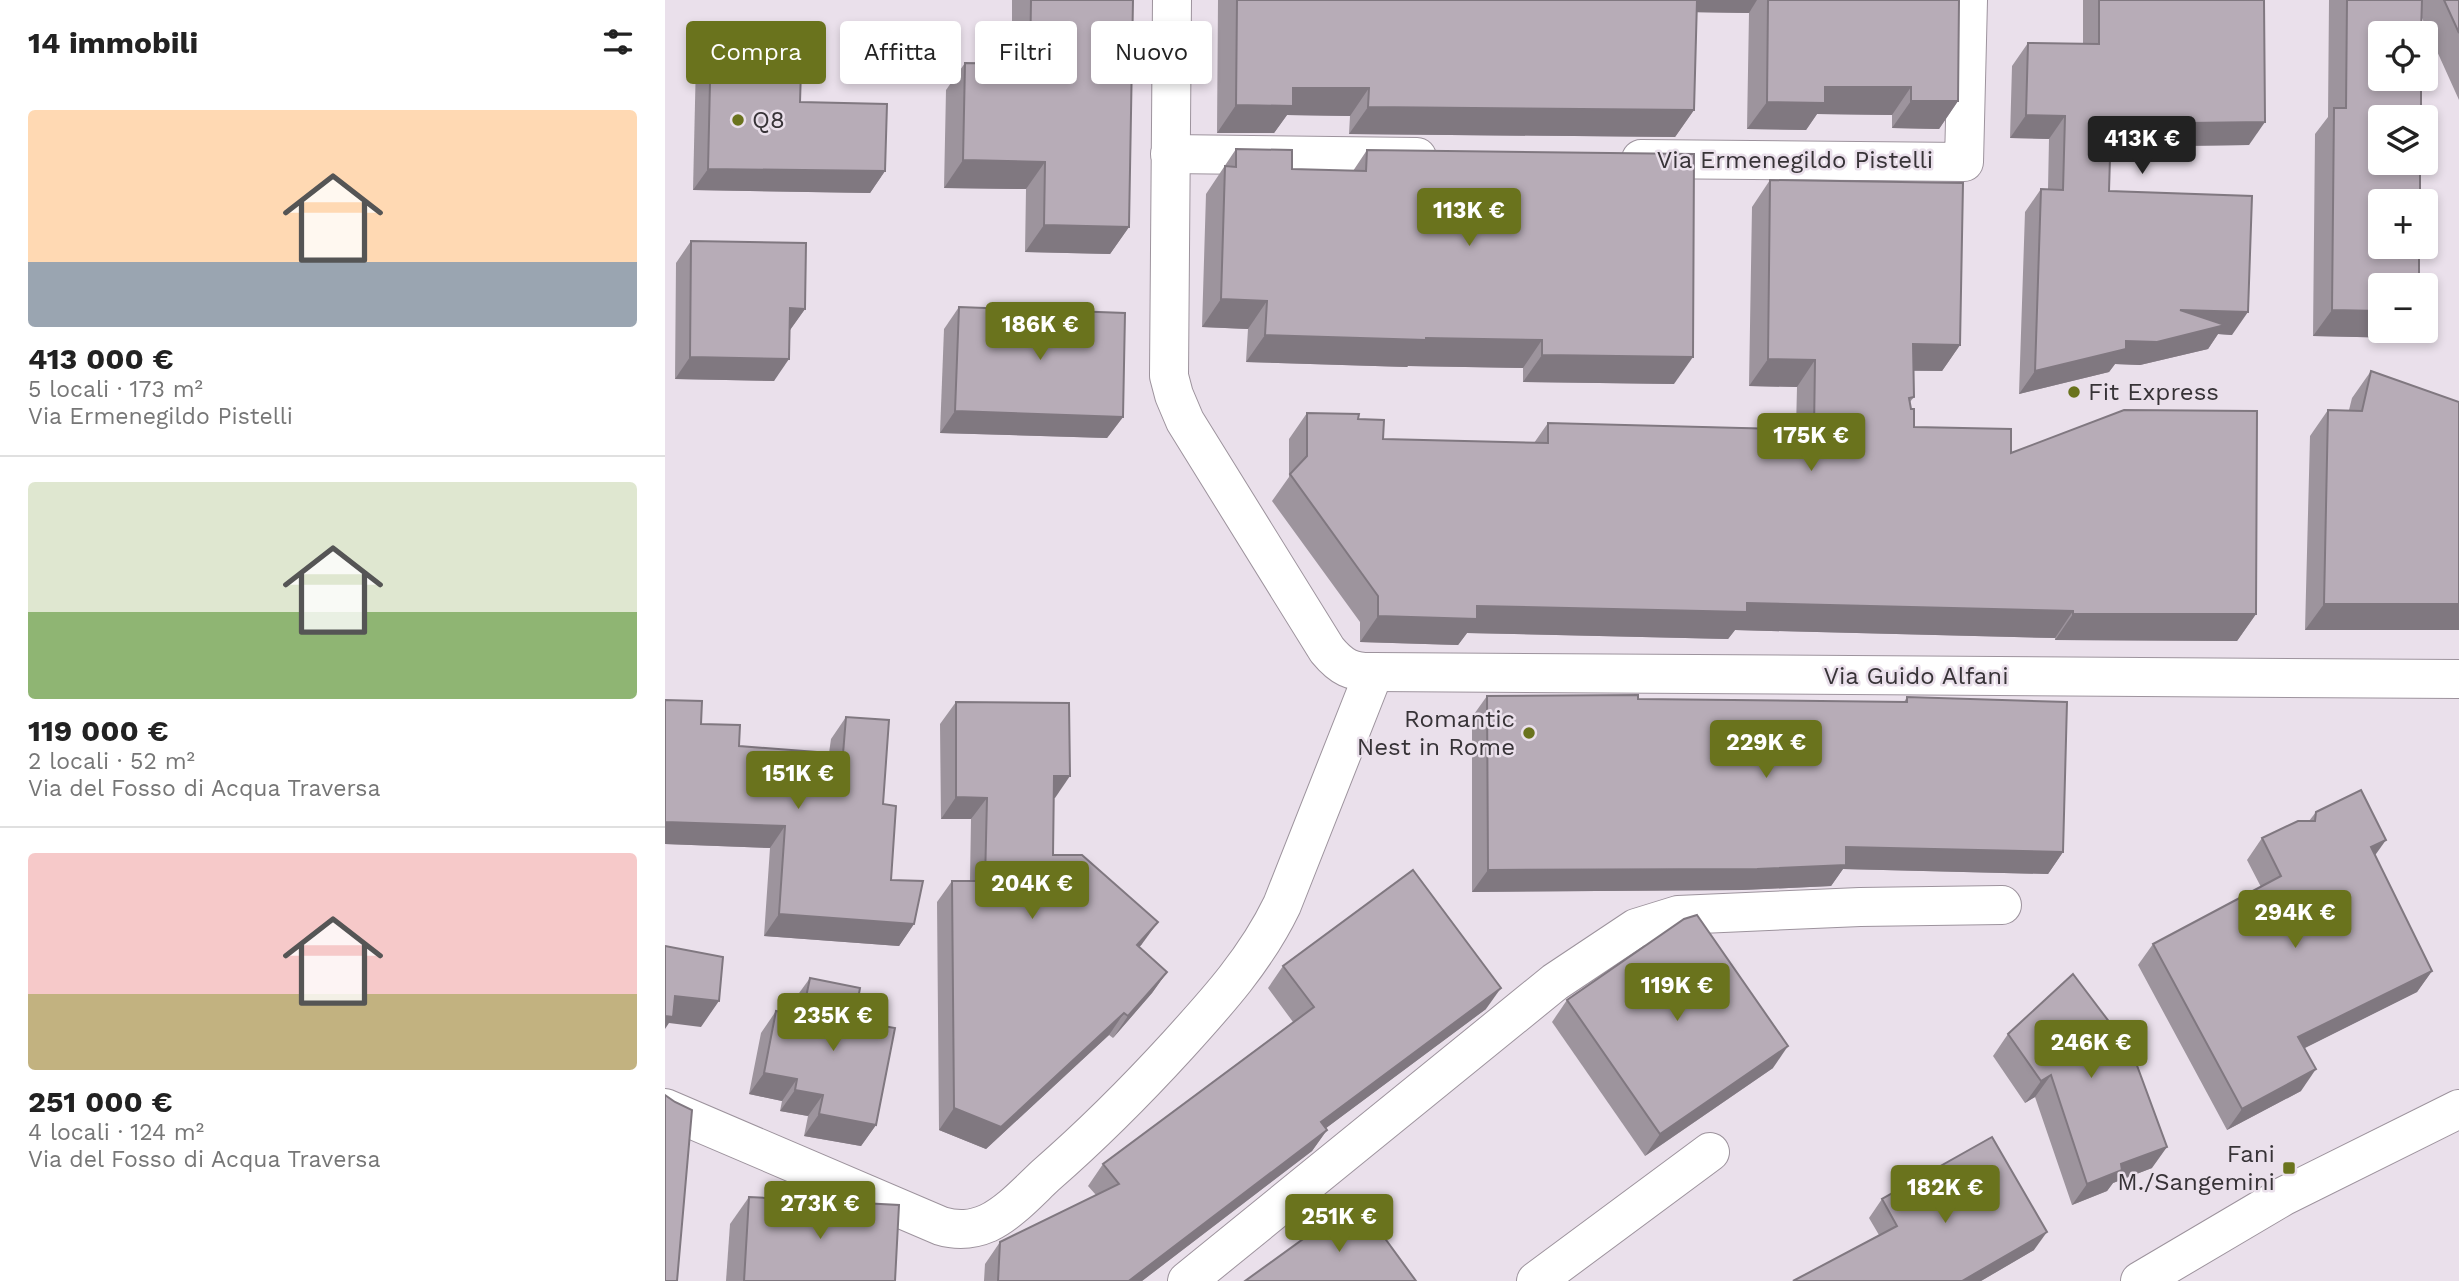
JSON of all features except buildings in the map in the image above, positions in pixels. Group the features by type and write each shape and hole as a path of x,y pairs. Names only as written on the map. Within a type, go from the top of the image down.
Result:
{"street":[{"name":"Via Guido Alfani","path":"1172,0 1169,376 1178,406 1195,437 1327,650 1346,668 1356,672 2459,679"},
{"name":"Via Ermenegildo Pistelli","path":"1608,159 1964,162 1968,0"},
{"path":"1170,154 1457,157"},
{"path":"665,1108 941,1226 968,1230 997,1218 1056,1167 1125,1101 1216,1003 1249,962 1269,932 1282,905 1374,672"},
{"path":"1187,1281 1555,982 1636,928 1678,915 1860,907 2002,905"},
{"path":"2140,1281 2284,1196 2459,1109"},
{"path":"1536,1281 1710,1152"}],"place":[{"name":"Q8","path":"738,120"},
{"name":"Fit Express","path":"2074,392"},
{"name":"Romantic Nest in Rome","path":"1529,733"},
{"name":"Fani M./Sangemini","path":"2289,1168"}]}
